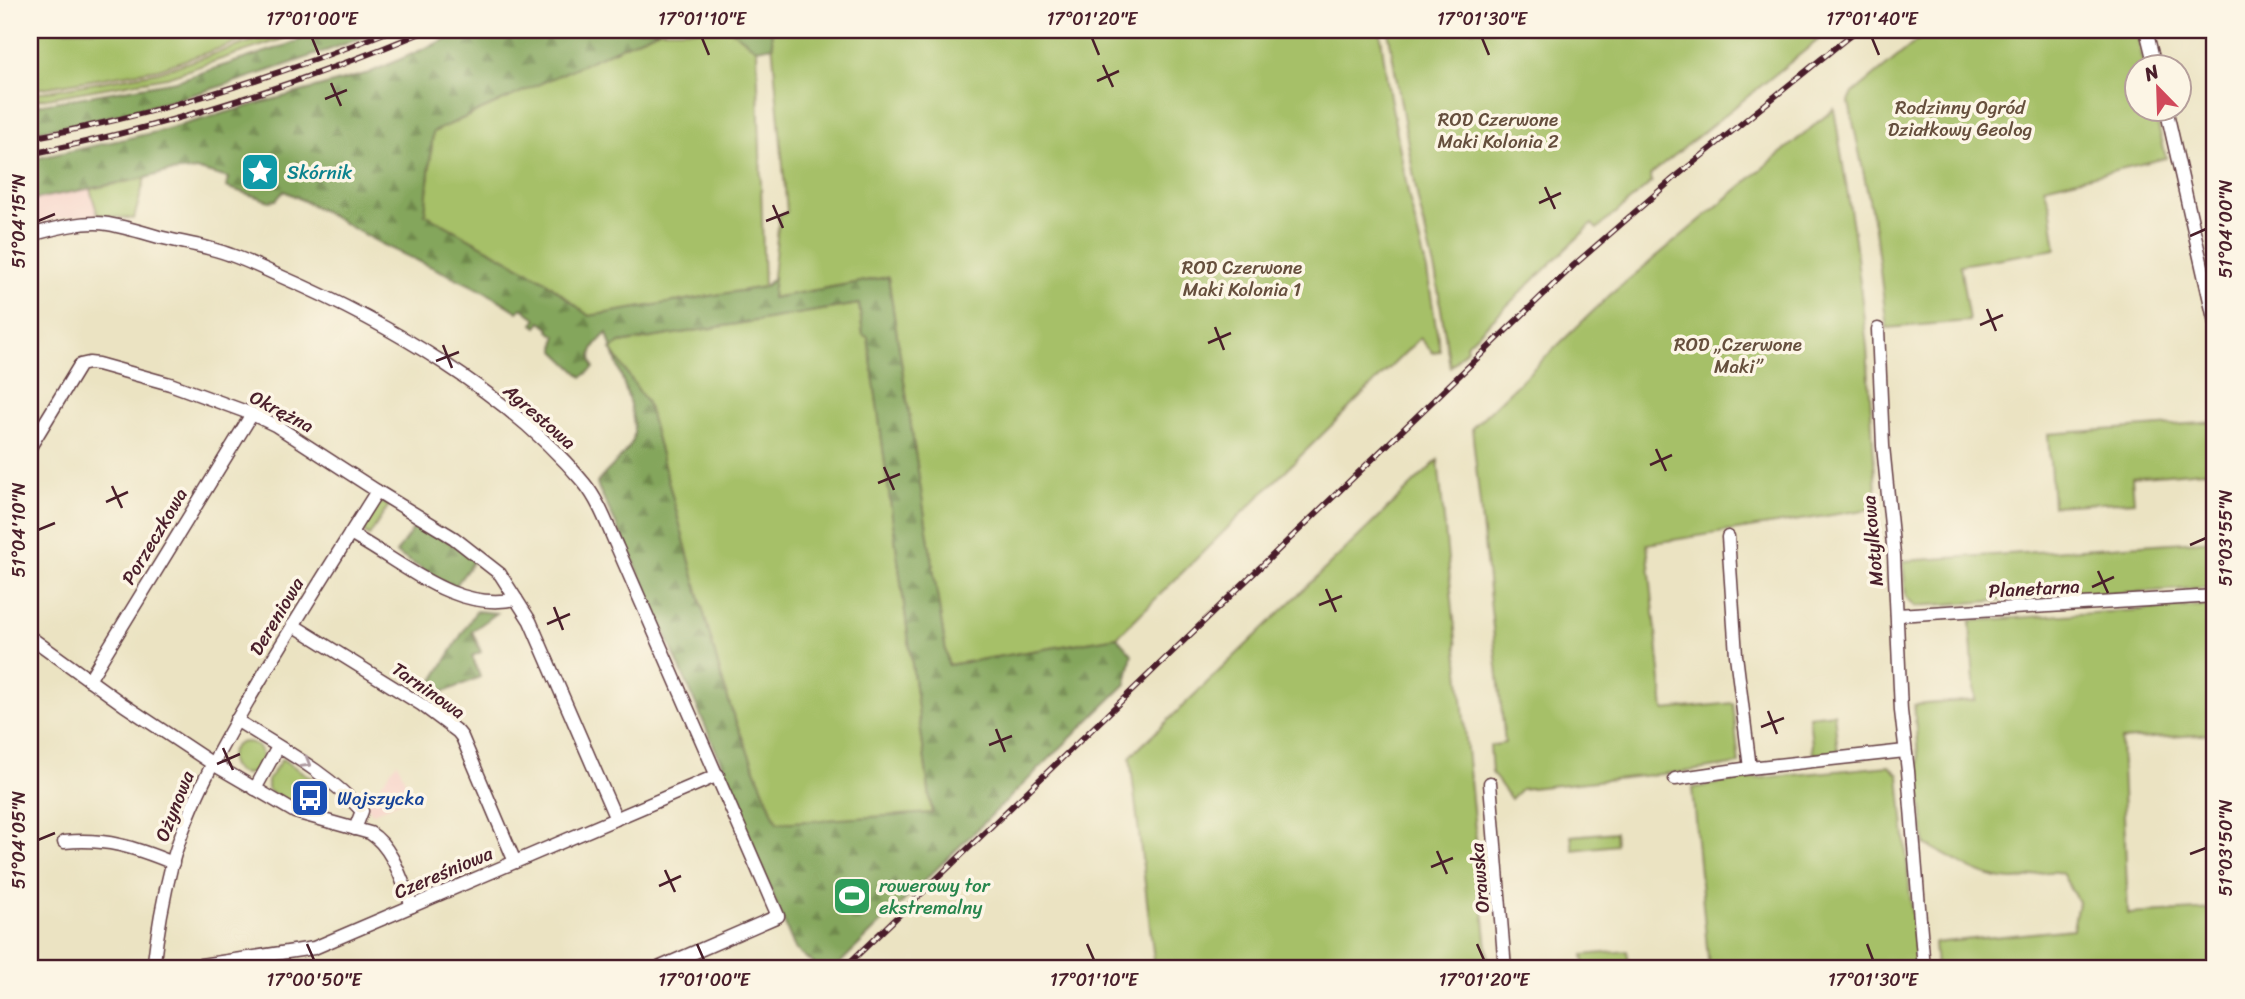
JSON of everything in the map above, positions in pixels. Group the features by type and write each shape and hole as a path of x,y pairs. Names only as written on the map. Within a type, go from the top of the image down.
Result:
{"street":[{"path":"2146,30 2152,52"},
{"path":"2169,122 2215,323"},
{"name":"Agrestowa","path":"30,235 60,227 106,223 230,254 348,307 416,345 498,403 546,443 584,483 618,549 778,916 656,969"},
{"name":"Motylkowa","path":"1878,329 1883,446 1894,555 1901,711 1924,969"},
{"name":"Okrężna","path":"30,447 80,365 98,364 169,384 275,425 454,538 500,574 530,621 616,819"},
{"name":"Porzeczkowa","path":"89,680 252,414"},
{"name":"Dereniowa","path":"213,764 293,625 377,491"},
{"path":"350,534 458,596 488,602 516,599"},
{"path":"1728,537 1736,654 1750,768"},
{"name":"Planetarna","path":"1897,615 2215,596"},
{"name":"Tarninowa","path":"293,625 442,718 458,732 515,862"},
{"path":"30,637 213,764 295,813 370,833 384,845 412,906"},
{"path":"236,720 313,767 349,796 362,811 355,829"},
{"path":"255,789 278,747"},
{"path":"1675,779 1905,751"},
{"name":"Ożynowa","path":"153,969 156,940 173,863 191,811 213,764"},
{"name":"Czereśniowa","path":"174,969 314,948 718,775"},
{"name":"Orawska","path":"1490,783 1505,969"},
{"name":"Ożynowa","path":"64,842 112,842 173,863"}],"shaded area":[{"path":"90,189 98,215 66,217 30,225 30,200"},
{"path":"397,762 412,796 373,813 366,805"}],"green space":[{"path":"30,30 275,30 158,69 30,90"},
{"path":"288,30 310,30 167,77 30,101 30,94 158,72"},
{"path":"325,30 382,30 296,62 164,103 30,132 30,106 176,81"},
{"path":"467,30 659,30 433,132 425,214 544,280 589,316 764,287 774,278 772,298 888,277 948,665 1117,637 1132,654 1126,684 834,969 820,969 795,949 721,762 597,483 629,448 634,433 630,405 613,352 647,403 733,715 777,823 932,813 868,337 863,335 859,304 620,343 612,348 607,333 592,353 594,368 582,377 555,351 556,336 550,329 541,322 537,327 533,324 537,319 522,308 518,312 486,293 384,245 284,191 276,200 269,201 226,187 228,178 199,170 167,172 30,200 30,160 156,132 369,73"},
{"path":"659,30 731,30 757,49 764,287 589,316 544,280 425,214 433,132"},
{"path":"731,30 771,30 773,46 757,49"},
{"name":"ROD Czerwone Maki Kolonia 1","path":"771,30 1380,30 1387,81 1409,198 1427,271 1440,351 1433,353 1420,338 1117,637 948,665 888,277 771,298 779,216 787,212"},
{"name":"ROD Czerwone Maki Kolonia 2","path":"1388,30 1816,30 1818,40 1650,175 1652,182 1597,229 1592,224 1466,345 1467,349 1450,367 1436,276 1418,200"},
{"name":"Rodzinny Ogród Działkowy Geolog","path":"1930,30 2136,30 2141,52 2122,52 2122,122 2157,122 2166,158 2044,187 2050,205 2056,249 1960,265 1969,321 1887,328 1875,229 1849,102 1853,93"},
{"name":"ROD „Czerwone Maki”","path":"1834,109 1855,240 1867,347 1877,508 1647,544 1664,710 1733,703 1739,764 1521,789 1511,799 1492,773 1490,746 1505,743 1472,428 1610,295"},
{"path":"145,178 134,219 98,215 90,189"},
{"path":"859,304 863,335 868,336 932,814 777,823 733,715 720,673 647,403 611,349 620,343"},
{"path":"2215,422 2215,470 2132,477 2134,501 2053,506 2048,434"},
{"path":"1438,460 1489,969 1155,969 1130,757"},
{"path":"380,502 389,505 369,536 361,530 362,526 375,505"},
{"path":"418,522 475,559 454,588 396,553"},
{"path":"2215,540 2215,587 1916,606 1906,597 1903,561"},
{"path":"2215,605 2215,734 2121,740 2128,914 2215,909 2215,969 1936,969 1934,943 2073,929 2078,902 2062,873 2047,872 2020,879 2001,879 1968,867 1925,844 1914,705 1975,700 1970,621"},
{"path":"476,611 497,613 472,631 481,652 472,656 480,677 431,695 429,699 423,697"},
{"path":"1834,713 1838,752 1813,754 1809,716"},
{"path":"246,742 258,746 262,758 258,770 246,774 234,770 230,758 234,746"},
{"path":"282,759 316,781 317,785 310,792 314,795 305,809 268,790 268,780"},
{"path":"1889,766 1899,775 1917,969 1709,969 1692,788 1741,780"},
{"path":"1615,832 1616,845 1573,850 1571,836"},
{"path":"1627,951 1629,964 1585,968 1583,955"}],"railway":[{"path":"30,138 168,107 304,64 392,30"},
{"path":"30,154 133,131 232,102 330,69 428,30"},
{"path":"843,969 1574,265 1673,179 1857,30"}],"place":[{"name":"Skórnik","path":"260,172"},
{"name":"Wojszycka","path":"310,798"},
{"name":"rowerowy tor ekstremalny","path":"852,896"}]}
